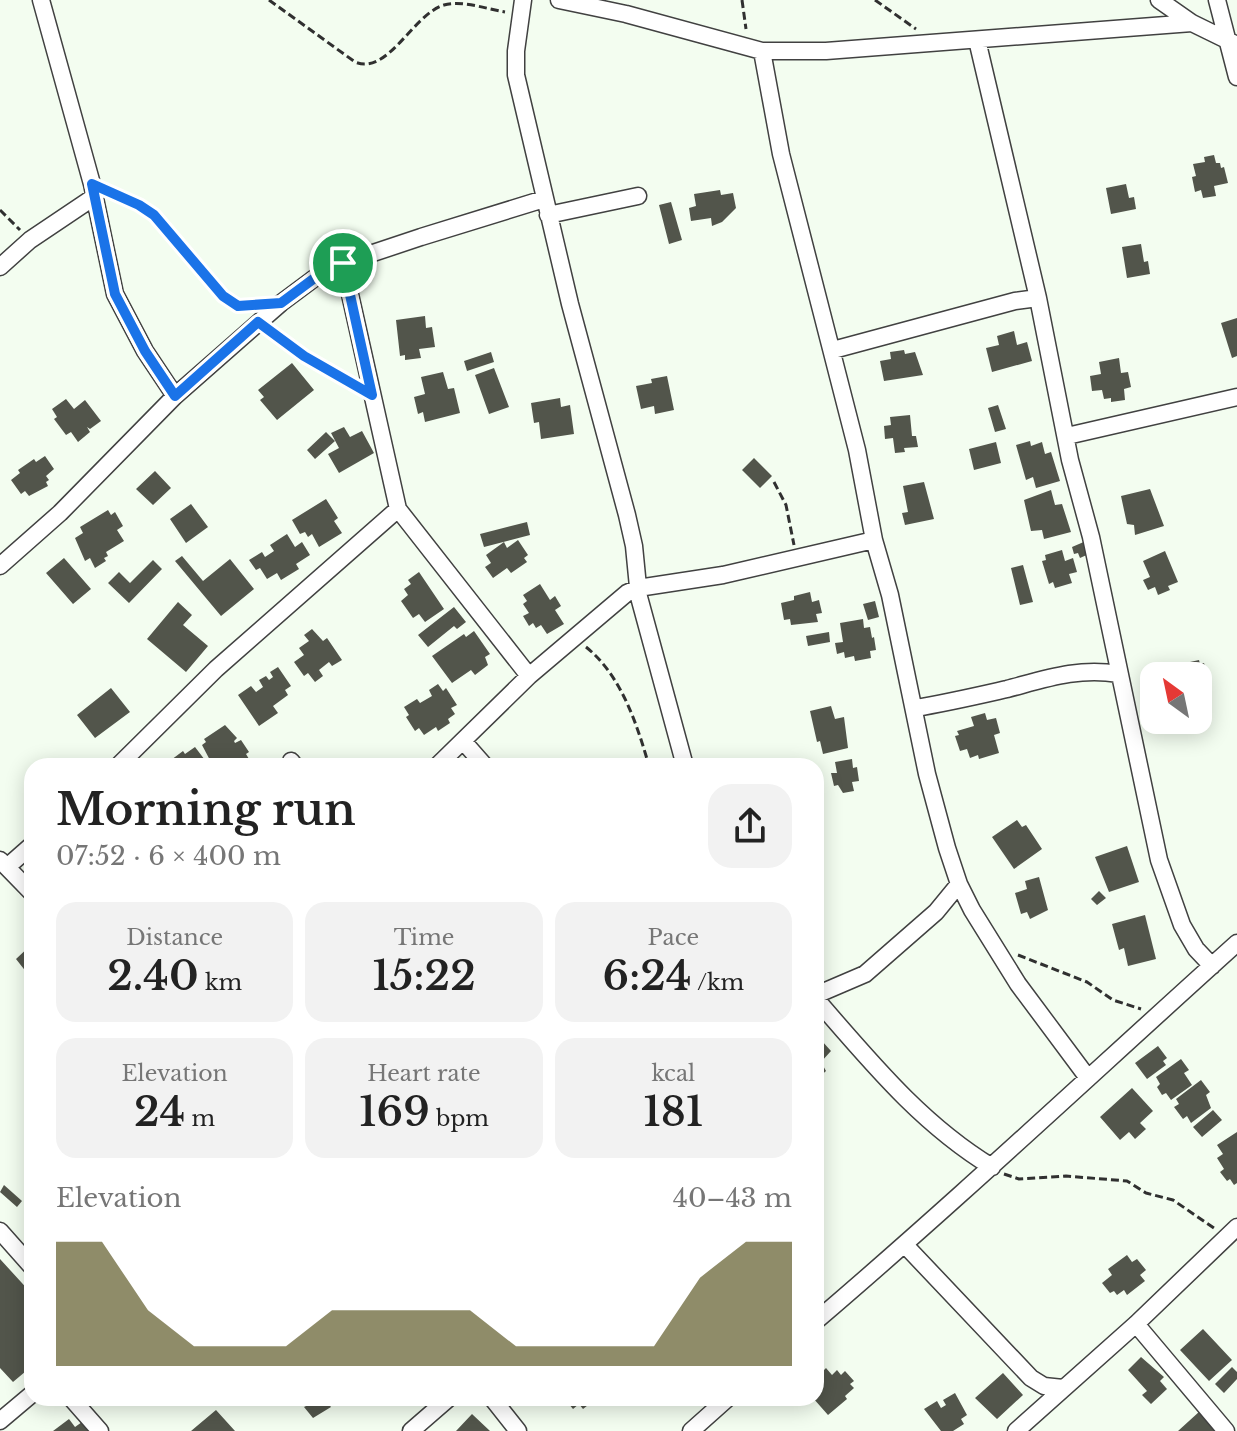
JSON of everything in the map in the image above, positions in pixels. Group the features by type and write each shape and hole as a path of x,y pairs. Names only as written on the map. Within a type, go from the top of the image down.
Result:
{"street":[{"path":"41,0 93,190 115,294 145,351 175,396"},
{"path":"563,0 629,7 757,50 794,52 1192,23"},
{"path":"1159,0 1192,23 1233,43"},
{"path":"1217,0 1233,43 1237,77"},
{"path":"522,7 516,75 546,207 627,515 638,588 683,758"},
{"path":"977,40 1038,298 1159,860 1182,925 1196,949 1212,966"},
{"path":"757,50 857,450 874,540 890,595 938,819 959,884 972,910 1041,1017 1088,1078"},
{"path":"0,267 93,190"},
{"path":"0,566 60,513 256,314 320,274 343,263 546,207 638,196"},
{"path":"343,263 398,509 529,676"},
{"path":"833,350 1015,301 1038,298"},
{"path":"1067,436 1237,397"},
{"path":"126,758 216,669 398,509"},
{"path":"445,758 573,637 612,603 638,588 723,575 874,540"},
{"path":"915,708 975,697 1073,672 1118,674"},
{"path":"463,741 478,758"},
{"path":"24,850 3,864 24,885"},
{"path":"824,993 865,974 936,912 959,884"},
{"path":"936,912 955,908 972,910"},
{"path":"824,1314 992,1167 1237,943"},
{"path":"824,1007 879,1072 912,1105 948,1138 992,1167"},
{"path":"0,1231 24,1258"},
{"path":"1016,1431 1136,1324 1232,1232"},
{"path":"905,1245 1031,1378 1044,1386 1063,1388"},
{"path":"1136,1324 1226,1431"},
{"path":"0,1421 24,1401"},
{"path":"78,1406 100,1431"},
{"path":"411,1431 440,1406"},
{"path":"498,1406 518,1431"},
{"path":"691,1431 719,1406"}],"path":[{"path":"269,0 355,62 366,66 379,61 441,6 522,7"},
{"path":"742,0 744,25 757,50"},
{"path":"875,0 912,25 929,44"},
{"path":"93,190 139,205 154,215 227,300 256,314 304,356 372,395"},
{"path":"0,210 30,240"},
{"path":"774,482 791,523 794,557"},
{"path":"573,637 599,659 623,695 635,720 647,758"},
{"path":"992,943 1077,978 1113,1000 1157,1014"},
{"path":"992,1167 1019,1179 1066,1176 1127,1181 1146,1193 1179,1203 1232,1232"}],"building":[{"path":"1214,155 1216,163 1224,167 1228,183 1214,186 1216,196 1203,198 1201,190 1195,192 1193,164 1205,162 1204,157"},
{"path":"1126,184 1129,198 1134,197 1136,209 1111,214 1106,188"},
{"path":"720,190 721,195 733,193 736,208 722,222 712,226 711,218 691,221 689,208 696,206 694,194"},
{"path":"671,202 682,240 669,244 659,205"},
{"path":"1141,244 1150,274 1127,278 1122,247"},
{"path":"425,316 426,328 432,327 435,347 419,349 421,358 405,360 405,355 400,356 396,320"},
{"path":"1237,318 1237,356 1232,358 1221,323"},
{"path":"1014,331 1017,345 1027,342 1032,361 992,372 986,348 999,345 997,336"},
{"path":"904,350 905,354 915,352 923,375 884,381 880,361 891,359 890,352"},
{"path":"491,352 494,362 467,371 464,361"},
{"path":"1119,358 1121,373 1128,372 1131,387 1124,389 1125,400 1111,402 1111,398 1104,399 1102,390 1092,391 1090,376 1101,374 1099,362"},
{"path":"292,363 314,390 277,420 260,400 264,397 258,390"},
{"path":"494,368 509,407 489,414 475,375"},
{"path":"443,372 448,389 454,388 460,413 425,422 423,412 418,414 414,397 425,394 421,377"},
{"path":"667,376 674,410 655,414 654,406 641,409 636,386"},
{"path":"560,398 561,407 570,405 574,434 541,439 539,422 534,423 531,403"},
{"path":"66,399 74,409 85,400 101,421 90,429 87,427 90,432 78,442 71,432 66,435 54,419 57,417 52,409"},
{"path":"998,405 1006,429 995,432 988,408"},
{"path":"910,415 912,436 916,436 918,447 904,448 905,452 895,453 893,438 885,439 884,426 891,425 890,417"},
{"path":"344,427 350,437 362,431 374,453 339,473 328,454 339,448 331,433"},
{"path":"326,432 335,441 315,459 307,450"},
{"path":"1030,441 1031,446 1042,442 1045,454 1051,452 1060,481 1036,488 1033,477 1026,480 1016,445"},
{"path":"996,442 1001,463 974,470 969,449"},
{"path":"45,456 54,469 46,476 48,486 29,496 25,491 21,494 11,480 20,473 18,470 34,459 36,462"},
{"path":"754,458 772,476 760,488 742,470"},
{"path":"155,471 171,488 153,505 136,489"},
{"path":"924,482 934,519 905,525 902,513 908,512 903,486"},
{"path":"1150,489 1164,526 1135,535 1134,525 1127,524 1121,496"},
{"path":"1051,490 1055,505 1062,504 1071,532 1044,539 1042,530 1031,531 1024,500"},
{"path":"326,499 338,518 334,521 342,533 319,547 312,534 308,537 305,532 300,534 292,520"},
{"path":"191,504 208,527 186,543 170,519"},
{"path":"108,510 111,515 115,512 123,526 117,530 124,541 106,552 106,561 95,568 90,558 85,561 75,538 83,533 80,527"},
{"path":"527,522 530,535 484,547 480,534"},
{"path":"287,534 295,547 302,542 310,555 296,564 299,569 281,580 277,573 267,579 260,568 256,570 249,560 262,552 265,557 274,551 270,545"},
{"path":"518,540 528,555 524,558 527,562 511,573 507,568 493,578 485,567 491,563 486,555 504,542 507,548"},
{"path":"1086,541 1091,553 1080,558 1078,553 1074,554 1072,547"},
{"path":"1062,550 1065,561 1073,558 1077,572 1069,574 1072,583 1055,588 1053,582 1049,584 1042,561 1046,560 1045,555"},
{"path":"1165,551 1178,582 1158,595 1155,587 1148,590 1143,580 1150,577 1143,561"},
{"path":"182,556 203,581 230,559 254,589 221,616 175,561"},
{"path":"64,558 91,589 73,604 46,573"},
{"path":"153,560 162,569 129,603 108,583 119,572 130,583"},
{"path":"1023,565 1033,602 1020,605 1011,568"},
{"path":"419,572 444,609 425,622 419,614 413,618 401,601 408,595 404,589 411,584 408,580"},
{"path":"540,584 550,600 555,596 561,606 555,610 564,624 547,634 541,625 536,628 533,623 529,626 523,616 529,613 523,604 527,601 523,595"},
{"path":"810,592 812,602 819,600 822,613 816,614 818,622 791,625 790,619 784,620 781,603"},
{"path":"875,601 879,617 868,620 863,604"},
{"path":"178,602 192,615 183,625 208,646 186,672 147,639"},
{"path":"454,607 466,622 457,629 454,626 428,647 418,635"},
{"path":"863,619 864,628 870,627 874,637 876,650 870,651 871,658 855,661 854,656 845,658 844,652 837,654 835,643 843,642 840,623"},
{"path":"312,629 323,641 327,638 342,660 332,666 329,662 319,670 323,676 315,682 308,673 304,676 294,662 304,655 299,648 309,641 304,635"},
{"path":"474,631 490,654 485,657 488,665 475,675 471,670 452,683 432,656 464,634 466,637"},
{"path":"829,632 830,642 808,646 806,636"},
{"path":"278,667 291,686 285,690 288,695 273,706 278,713 259,726 238,695 251,686 256,692 263,687 259,680 266,676 269,680 273,677 270,672"},
{"path":"438,684 443,691 446,688 457,705 451,708 455,714 448,719 450,723 424,735 419,728 415,731 404,707 417,699 420,703 432,696 429,690"},
{"path":"111,688 130,712 95,738 77,715"},
{"path":"831,706 835,719 844,717 848,748 823,754 810,711"},
{"path":"985,713 987,720 996,718 1000,733 994,735 999,753 979,759 978,755 970,758 967,749 960,751 955,736 959,735 957,731 974,726 971,717"},
{"path":"225,725 237,738 235,743 241,740 249,752 246,754 248,758 209,758 202,745 206,742 204,739"},
{"path":"195,747 203,758 174,758 183,751 185,754"},
{"path":"852,759 859,781 852,782 854,791 843,793 838,785 834,786 831,773 837,773 835,762"},
{"path":"1017,820 1022,827 1026,825 1042,849 1014,869 992,837"},
{"path":"1127,846 1139,882 1109,892 1095,857"},
{"path":"1039,877 1048,910 1030,919 1027,912 1021,914 1015,893 1027,889 1025,881"},
{"path":"1099,891 1106,898 1097,905 1091,899"},
{"path":"1145,915 1156,959 1128,966 1124,948 1119,950 1112,924"},
{"path":"24,952 24,969 16,959"},
{"path":"824,1043 831,1051 824,1059"},
{"path":"1158,1046 1167,1058 1163,1061 1166,1065 1147,1079 1135,1063"},
{"path":"1181,1059 1189,1070 1184,1073 1192,1085 1171,1100 1166,1093 1162,1095 1156,1077"},
{"path":"1201,1080 1210,1092 1206,1095 1211,1108 1191,1123 1187,1116 1183,1119 1174,1107 1179,1104 1176,1099"},
{"path":"1132,1088 1153,1111 1140,1123 1146,1129 1135,1139 1129,1132 1120,1140 1100,1117"},
{"path":"1213,1110 1222,1120 1202,1137 1193,1127"},
{"path":"1237,1132 1237,1183 1234,1185 1220,1172 1224,1169 1217,1158 1223,1154 1217,1145"},
{"path":"4,1185 22,1201 17,1207 0,1192"},
{"path":"1127,1255 1132,1262 1137,1259 1146,1270 1140,1275 1145,1281 1127,1295 1124,1290 1117,1295 1114,1291 1110,1293 1102,1283 1112,1275 1108,1269"},
{"path":"0,1259 24,1285 24,1373 13,1382 0,1368"},
{"path":"1203,1329 1232,1360 1209,1381 1180,1350"},
{"path":"1141,1357 1164,1377 1160,1381 1167,1389 1151,1404 1142,1395 1147,1391 1128,1370"},
{"path":"1232,1367 1237,1372 1237,1379 1224,1393 1215,1384"},
{"path":"826,1368 832,1375 837,1370 841,1375 845,1371 854,1381 850,1384 854,1388 845,1396 847,1399 828,1415 820,1406 824,1406"},
{"path":"1003,1373 1023,1395 997,1419 975,1398"},
{"path":"955,1393 967,1415 961,1419 964,1424 953,1431 941,1431 924,1409 937,1401 941,1408 946,1405 943,1400"},
{"path":"330,1406 331,1407 313,1418 304,1407"},
{"path":"216,1410 235,1431 191,1431"},
{"path":"1200,1411 1218,1431 1178,1431"},
{"path":"472,1414 490,1431 456,1431"},
{"path":"69,1419 75,1427 82,1422 89,1431 53,1431"}],"route":[{"path":"92,184 154,215 223,296 238,306 281,303 320,274 343,263 372,395 285,344 258,322 175,396 145,351 115,294 92,184"}]}
